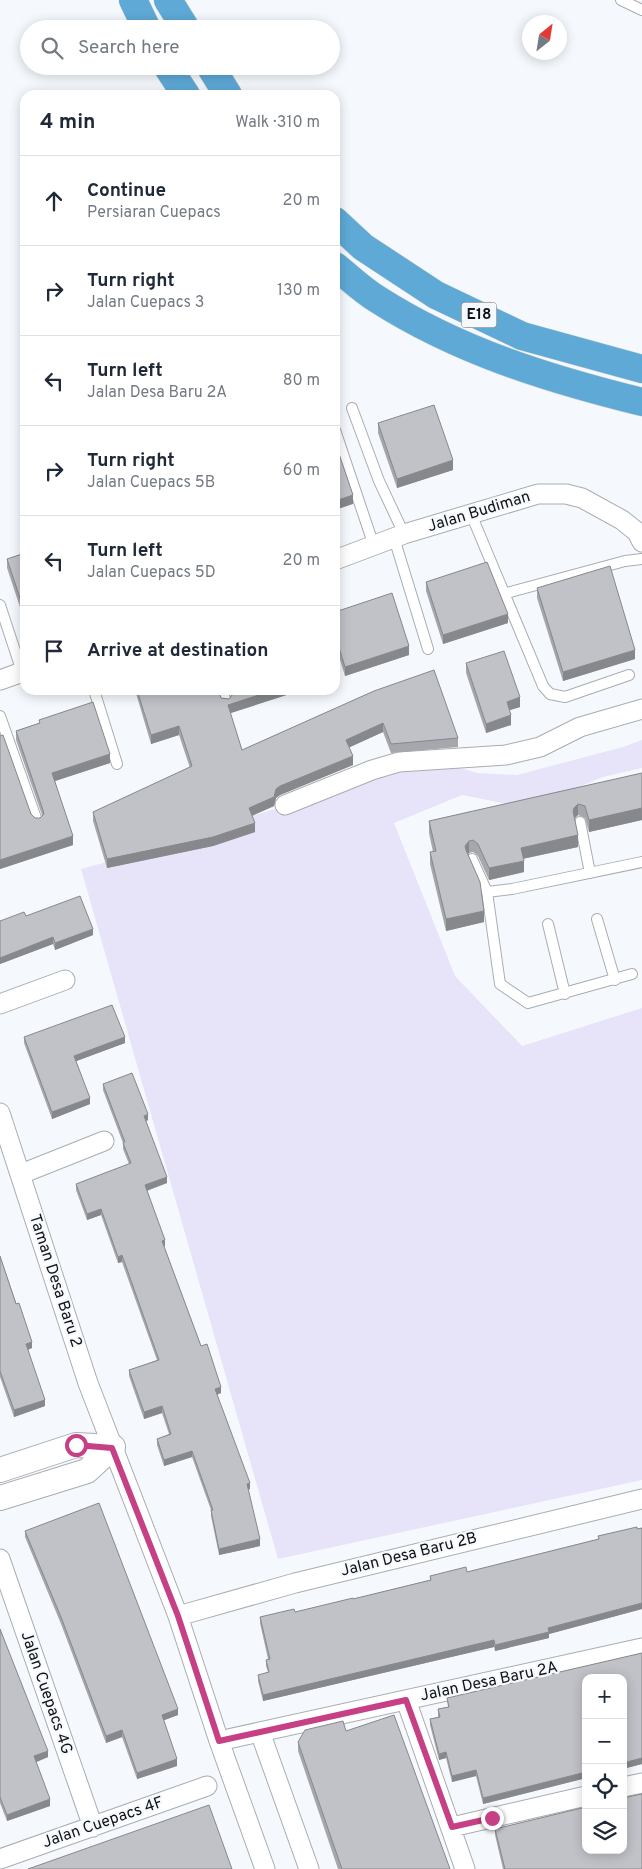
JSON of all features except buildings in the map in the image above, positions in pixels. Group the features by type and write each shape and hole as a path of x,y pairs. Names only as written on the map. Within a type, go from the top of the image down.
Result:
{"highway":[{"path":"133,0 143,20"},
{"path":"168,0 180,20"},
{"path":"173,75 183,90"},
{"path":"216,75 225,90"},
{"name":"E18","path":"340,226 363,247 445,299 522,336 642,369"},
{"name":"E18","path":"340,270 376,298 439,334 514,366 584,388 642,402"}],"street":[{"name":"Jalan Budiman","path":"340,558 399,536 538,494 566,494 582,498 622,520 637,532 642,542"},
{"path":"0,680 20,673"},
{"path":"285,805 372,770 399,762 514,753 540,747 580,727 642,709"},
{"path":"0,1004 65,980"},
{"name":"Taman Desa Baru 2","path":"0,1113 88,1384 178,1616 219,1741 265,1869"},
{"path":"21,1174 104,1141"},
{"path":"0,1470 76,1445 112,1448"},
{"path":"0,1498 87,1471 112,1448"},
{"name":"Jalan Desa Baru 2B","path":"178,1616 295,1583 642,1499"},
{"name":"Jalan Cuepacs 4G","path":"0,1559 93,1827"},
{"name":"Jalan Desa Baru 2A","path":"219,1741 642,1648"},
{"path":"406,1700 452,1827 461,1868"},
{"path":"260,1732 309,1869"},
{"path":"627,1786 642,1783"},
{"name":"Jalan Cuepacs 4F","path":"0,1859 207,1786"},
{"path":"452,1827 582,1797"}],"lane":[{"path":"621,0 642,10"},
{"path":"352,408 399,536 428,649"},
{"path":"340,445 374,546"},
{"path":"471,514 543,686 550,694 565,697 629,674"},
{"path":"503,594 625,561 642,559"},
{"path":"0,605 20,661"},
{"path":"96,695 117,764"},
{"path":"224,695 226,702"},
{"path":"0,716 37,820"},
{"path":"580,822 590,873"},
{"path":"472,859 487,892 500,984 528,1003 632,974"},
{"path":"487,892 642,862"},
{"path":"597,919 615,980"},
{"path":"548,924 565,994"}],"shaded area":[{"path":"642,740 642,768 603,777 527,808 462,795 394,823 455,976 522,1046 642,1008 642,1480 278,1559 81,869 168,845 248,817 349,787 426,758 477,773 517,775 623,747"}],"route":[{"path":"76,1445 112,1448 178,1616 219,1741 406,1700 452,1827 492,1818"}]}
